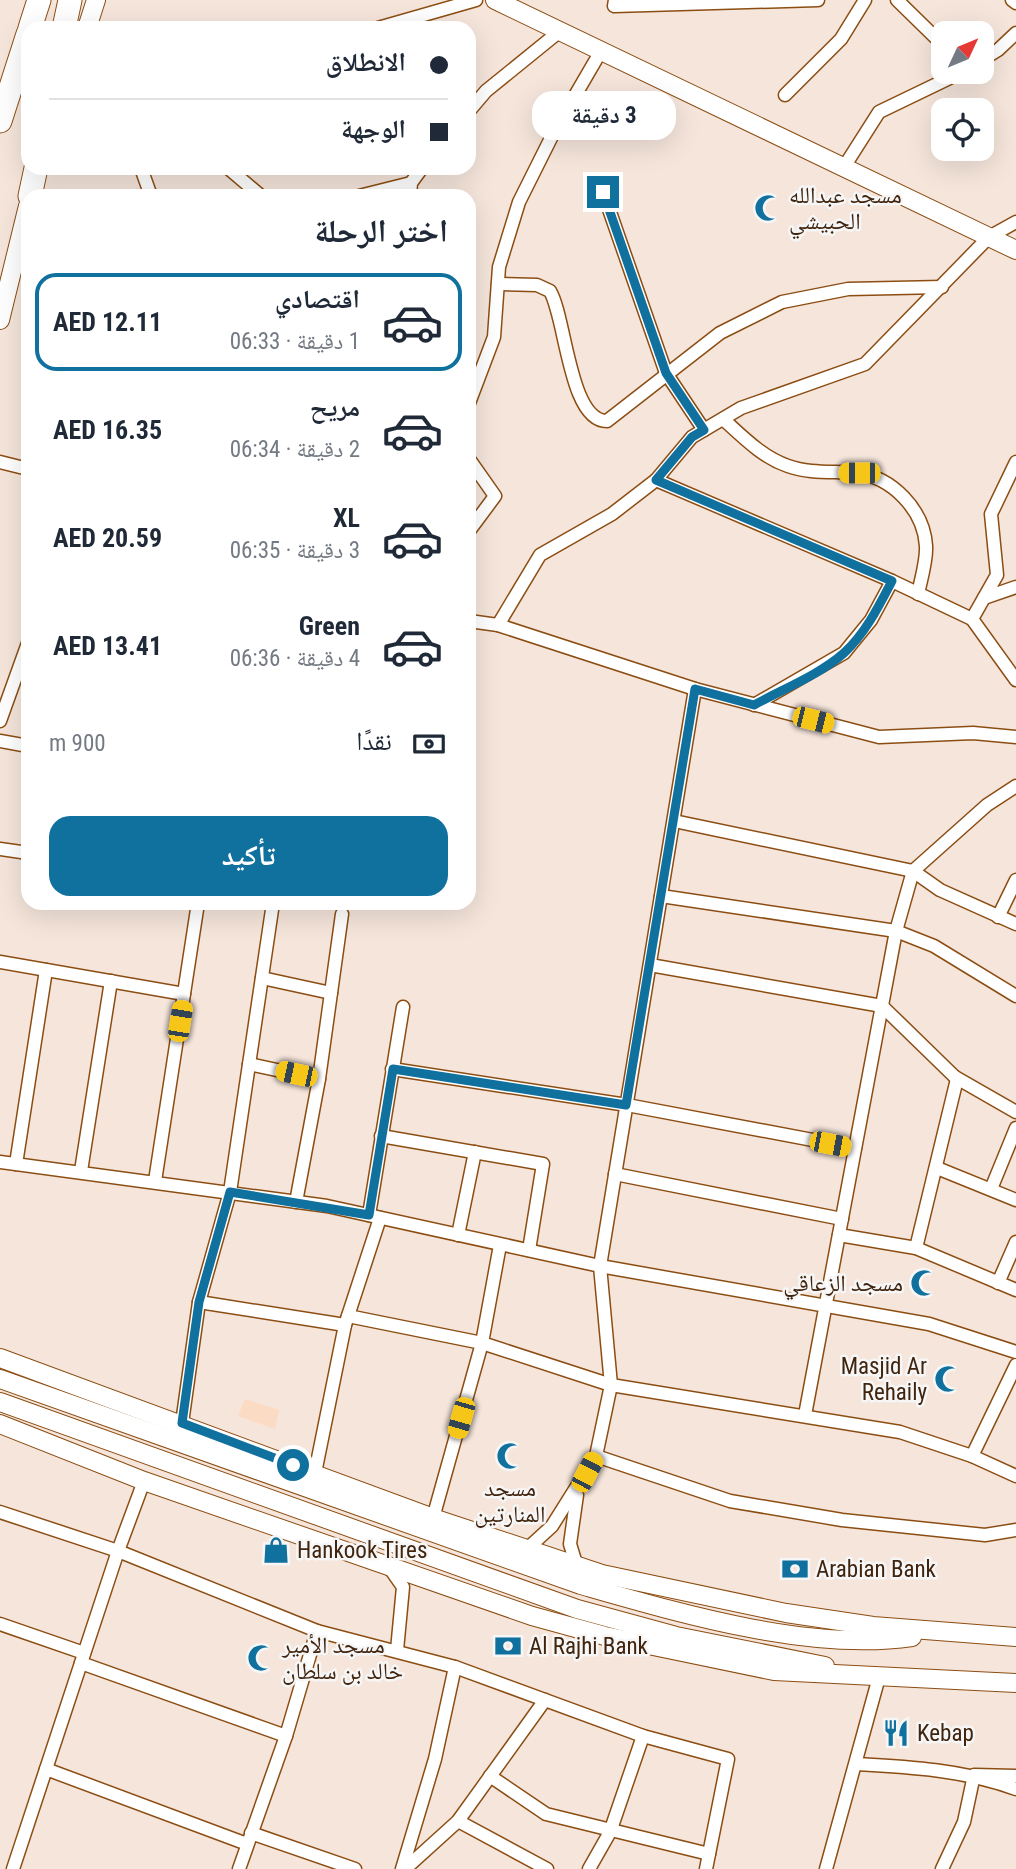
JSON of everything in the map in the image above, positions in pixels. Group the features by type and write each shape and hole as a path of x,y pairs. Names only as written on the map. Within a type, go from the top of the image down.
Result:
{"highway":[{"path":"32,21 39,0"},
{"path":"66,21 70,0"},
{"path":"0,121 21,56"}],"main road":[{"path":"89,21 96,0"},
{"path":"495,0 1016,250"},
{"path":"0,320 21,234"},
{"path":"0,1358 182,1423 433,1518 577,1566 643,1584 786,1613 946,1632 1016,1637"},
{"path":"0,1379 581,1585 656,1606 729,1623 846,1639 896,1640 946,1632"},
{"path":"0,1402 577,1609 676,1636 871,1677"},
{"path":"0,1424 144,1481 387,1563 532,1616 617,1639 774,1671 1016,1683"}],"street":[{"path":"402,21 476,0"},
{"path":"615,0 614,6 818,0"},
{"path":"785,95 841,38 865,0"},
{"path":"897,0 931,34"},
{"path":"1012,0 1016,3"},
{"path":"476,102 486,90 560,31"},
{"path":"994,51 1016,33"},
{"path":"476,370 494,337 499,267 519,202 555,130 601,51"},
{"path":"844,167 879,112 937,84"},
{"path":"236,175 253,189"},
{"path":"603,192 666,373 704,430"},
{"path":"498,625 540,555 612,514 656,480 692,437 741,408 865,364 989,237 1016,222"},
{"path":"498,284 537,285 550,291 575,384 591,414 600,421 617,416 666,373 720,333 782,302 848,289 942,287"},
{"path":"723,419 761,453 789,467 828,473 859,473 890,484 913,507 926,545 918,594"},
{"path":"0,462 21,467"},
{"path":"972,619 997,575 991,513 1016,463"},
{"path":"476,468 495,496 476,522"},
{"path":"656,480 892,581 972,619 1016,680"},
{"path":"754,705 844,653 871,620 892,581"},
{"path":"984,598 1016,587"},
{"path":"476,622 498,625 695,689 879,737 973,733 1016,737"},
{"path":"0,721 7,679 21,658"},
{"path":"527,1549 552,1526 578,1489 596,1456 611,1385 600,1266 695,689"},
{"path":"0,741 21,745"},
{"path":"805,1415 896,931 913,871 978,813 1016,786"},
{"path":"674,821 913,871 940,890 1016,924"},
{"path":"0,849 21,852"},
{"path":"998,917 1016,880"},
{"path":"661,896 896,931 934,946 1016,996"},
{"path":"155,1181 197,910"},
{"path":"182,1423 199,1302 230,1192 272,910"},
{"path":"296,1202 319,1079 342,914"},
{"path":"0,962 184,994"},
{"path":"650,965 882,1006 955,1077 1016,1112"},
{"path":"16,1164 46,970"},
{"path":"262,978 331,993"},
{"path":"81,1171 111,981"},
{"path":"316,1473 346,1321 374,1217 381,1136 403,1007"},
{"path":"249,1065 319,1079"},
{"path":"393,1069 626,1105 855,1149"},
{"path":"916,1248 937,1168 957,1079 955,1077"},
{"path":"990,1189 1016,1128"},
{"path":"381,1136 542,1164 529,1250"},
{"path":"458,1235 475,1152"},
{"path":"0,1162 296,1202 600,1266 929,1324 1016,1352"},
{"path":"937,1168 1016,1199"},
{"path":"615,1174 842,1219"},
{"path":"839,1235 916,1248 1016,1290"},
{"path":"998,1283 1016,1242"},
{"path":"433,1518 482,1343 500,1245"},
{"path":"199,1302 346,1321 482,1343 611,1385 900,1432 972,1456 1016,1476"},
{"path":"972,1456 1016,1364"},
{"path":"596,1456 730,1501 842,1520 985,1535 1016,1530"},
{"path":"13,1869 118,1551 144,1481"},
{"path":"577,1566 570,1544 578,1489"},
{"path":"0,1512 118,1551 317,1631 455,1667 643,1736 729,1759 706,1869"},
{"path":"387,1563 403,1587 397,1650"},
{"path":"0,1624 286,1736"},
{"path":"239,1869 286,1736 317,1631"},
{"path":"404,1869 435,1759 455,1667"},
{"path":"826,1869 856,1764 871,1677"},
{"path":"404,1869 458,1821 545,1700"},
{"path":"589,1869 610,1832 643,1736"},
{"path":"856,1764 918,1767 974,1775 1016,1776"},
{"path":"46,1769 249,1838 355,1869"},
{"path":"974,1775 1016,1789"},
{"path":"942,1869 964,1822 974,1775"},
{"path":"490,1776 546,1814 610,1832 709,1854"},
{"path":"458,1821 547,1869"}],"shaded area":[{"path":"245,1399 279,1410 275,1429 238,1416"}],"place":[{"name":"مسجد عبدالله الحبيشي","path":"768,208"},
{"name":"مسجد الزعاقي","path":"924,1283"},
{"name":"Masjid Ar Rehaily","path":"948,1379"},
{"name":"مسجد المنارتين","path":"510,1456"},
{"name":"Hankook Tires","path":"276,1550"},
{"name":"Arabian Bank","path":"795,1569"},
{"name":"Al Rajhi Bank","path":"508,1646"},
{"name":"مسجد الأمير خالد بن سلطان","path":"261,1658"},
{"name":"Kebap","path":"896,1733"}],"route":[{"path":"293,1465 182,1423 199,1302 230,1192 369,1215 393,1069 626,1105 695,689 754,705 844,653 871,620 892,581 656,480 692,437 704,430 666,373 603,192"}]}
